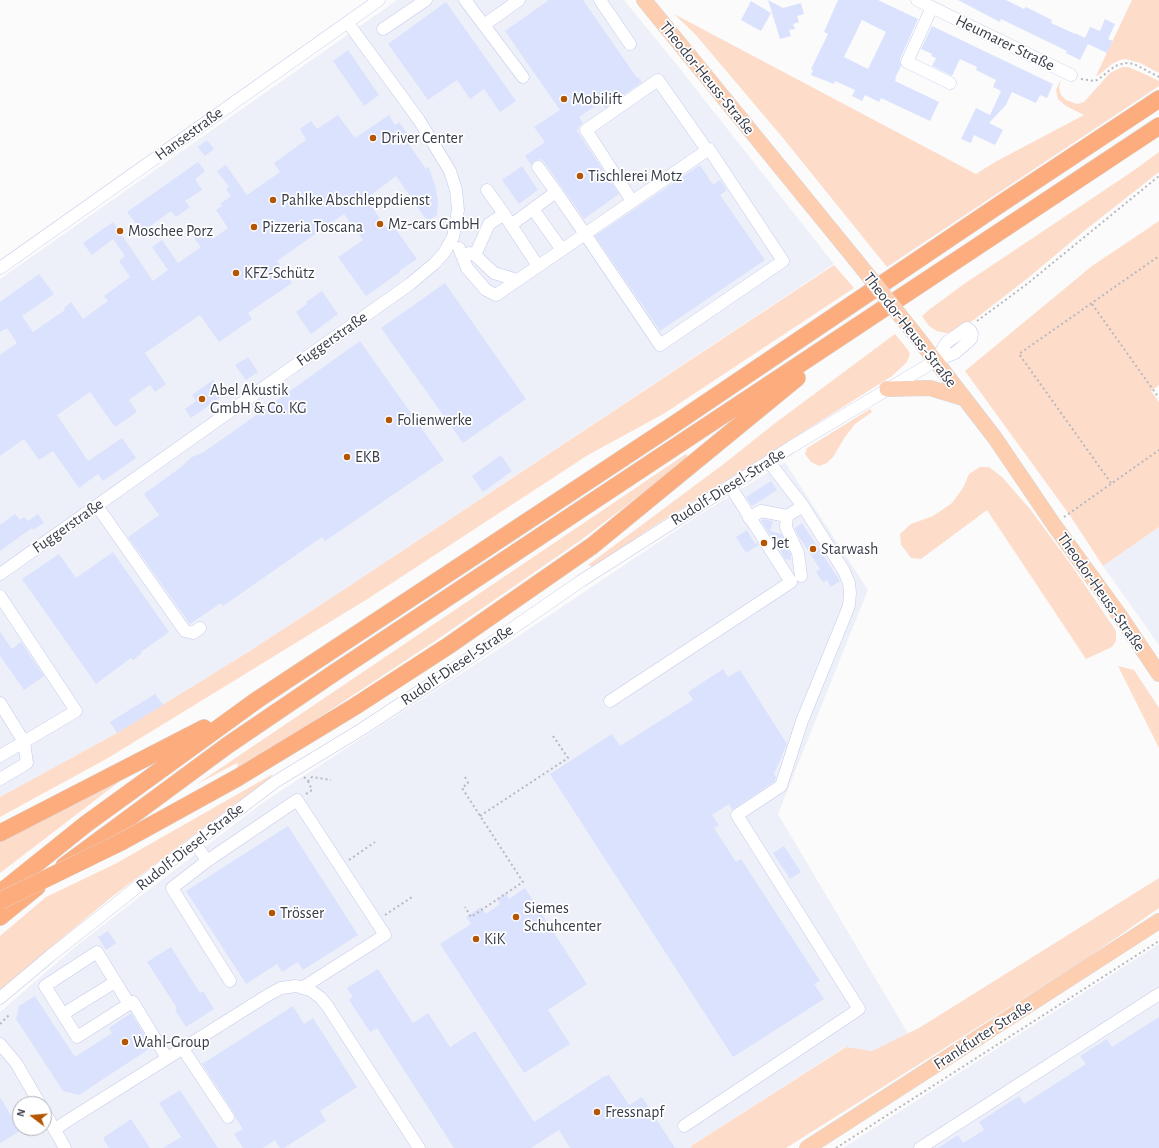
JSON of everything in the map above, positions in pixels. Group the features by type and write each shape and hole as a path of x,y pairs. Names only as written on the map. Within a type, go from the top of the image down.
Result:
{"highway":[{"path":"0,893 86,824 257,700 679,421 1159,99"},
{"path":"0,917 72,859 228,745 334,672 1159,126"},
{"path":"0,901 121,842 237,778 448,646 592,546 868,319"},
{"path":"0,833 257,700"}],"main road":[{"name":"Theodor-Heuss-Straße","path":"644,0 855,259 995,438 1054,525 1159,672"},
{"path":"887,389 930,388 963,398"},
{"name":"Frankfurter Straße","path":"807,1148 1159,921"}],"street":[{"name":"Hansestraße","path":"0,268 379,0"},
{"path":"383,29 426,0"},
{"path":"465,0 523,77"},
{"path":"484,25 519,0"},
{"path":"600,0 630,44"},
{"name":"Heumarer Straße","path":"917,0 1071,75"},
{"path":"932,7 907,62 950,83"},
{"name":"Fuggerstraße","path":"0,574 410,284 455,244 455,229 458,210 456,190 450,171 419,120 348,23"},
{"path":"632,201 586,130 658,80 707,150"},
{"path":"455,244 467,268 486,290 496,295 517,280 562,250 585,234 632,201 707,150 709,148 783,261 660,345 585,234 538,167"},
{"path":"487,190 538,266"},
{"path":"511,225 556,192"},
{"path":"533,209 562,250"},
{"path":"475,255 489,224 504,214"},
{"path":"455,244 475,255 494,273 517,280"},
{"path":"935,360 947,342 967,328"},
{"name":"Rudolf-Diesel-Straße","path":"0,998 50,956 195,842 275,782 449,672 581,581 730,486 935,360"},
{"path":"684,1126 859,1009 737,815 781,786 802,721 849,605 849,583 844,571 802,506 769,462"},
{"path":"610,701 791,582 730,486"},
{"path":"97,506 185,631 193,633 200,628"},
{"path":"749,518 761,511 787,516 802,506"},
{"path":"787,516 786,527 798,553 801,576"},
{"path":"0,596 76,711 0,756"},
{"path":"0,703 24,742 27,763 0,779"},
{"path":"230,981 172,888 207,861 297,800 385,935 302,988"},
{"path":"195,842 207,861"},
{"path":"129,1004 97,952 45,986 77,1037 133,1002 168,1058"},
{"path":"63,1014 115,982"},
{"path":"55,1130 64,1122 268,995 282,988 296,986 310,990 321,998 328,1007 419,1148"},
{"path":"920,1148 1159,994"},
{"path":"2,1047 16,1063 35,1096"},
{"path":"183,1048 228,1117"},
{"path":"52,1125 65,1148"}],"path":[{"path":"1071,75 1095,81 1115,66 1125,63 1134,64 1159,77"},
{"path":"967,328 1027,284 1159,176"},
{"path":"1111,483 1019,354 1159,256"},
{"path":"1092,304 1159,398"},
{"path":"1155,392 1159,389"},
{"path":"1054,525 1159,450"},
{"path":"480,816 568,758 553,736"},
{"path":"301,775 308,781 312,777 331,780"},
{"path":"465,777 468,783 462,788 523,882 471,917 465,907"},
{"path":"340,866 375,842"},
{"path":"376,921 412,897"},
{"path":"836,1148 1159,941"},
{"path":"0,1024 9,1015"}],"shaded area":[{"path":"397,0 624,0 834,264 245,654 117,733 0,797 0,279"},
{"path":"1132,0 1159,0 1159,73 1140,63 1126,59 1112,64 1096,76"},
{"path":"674,14 976,174 995,162 1084,115 1066,106 1058,99 1056,90 1061,79 1059,88 1061,95 1066,100 1077,104 1084,102 1110,73 1122,67 1128,67 1159,81 1159,86 887,267 783,138 695,34"},
{"path":"1159,152 1159,172 975,319 957,331 946,333 937,331 929,326 922,316 930,309 964,284"},
{"path":"1159,221 1159,385 1151,391 1159,402 1159,527 1103,566 1071,517 965,371 1092,266"},
{"path":"834,265 854,288 665,413 588,455 369,598 108,758 0,817 0,797 117,733 245,654"},
{"path":"895,334 910,354 907,362 892,376 654,526 593,567 588,565 725,463 774,424"},
{"path":"870,409 872,412 855,424 833,457 827,463 819,466 811,462 805,454 807,448"},
{"path":"686,454 689,458 581,540 435,641 314,721 238,767 237,763 197,784"},
{"path":"785,462 868,590 778,814 909,1035 872,1051 845,1047 691,1146 692,1148 0,1148 0,1012 75,947 265,801 502,647 696,517"},
{"path":"980,467 989,467 1002,477 1030,509 1072,566 1116,631 1116,641 1112,647 1086,659 987,510 921,559 911,558 901,545 900,534 911,524 933,516 952,503 963,488 969,474"},
{"path":"1159,527 1159,645 1103,566"},
{"path":"1118,666 1134,670 1159,708 1159,748"},
{"path":"273,774 268,781 109,899 0,990 0,936 46,897 115,864"},
{"path":"128,775 0,873 0,842"},
{"path":"1159,878 1159,908 1086,959 786,1148 692,1148 691,1146 846,1047 872,1051 919,1028"},
{"path":"1159,944 1159,1148 843,1148"}],"building":[{"path":"549,0 583,0 637,78 638,77 642,82 605,108 601,102 579,117 583,123 579,126 577,131 619,194 584,219 542,159 534,161 531,165 525,156 545,142 534,127 560,110 505,31"},
{"path":"768,0 783,8 801,3 804,14 797,16 799,22 793,24 795,29 789,30 791,36 780,39"},
{"path":"838,0 878,0 918,19 900,59 901,66 895,81 939,102 930,121 881,98 879,102 865,95 862,101 852,96 855,90 835,81 834,84 811,75 813,70 811,69 828,34 824,32","holes":["862,20 886,32 868,69 844,57"]},
{"path":"958,0 1006,0 1024,9 1026,7 1052,20 1051,23 1085,38 1090,27 1100,31 1105,19 1115,24 1108,39 1113,41 1107,53 1088,44 1080,60 1066,53 1067,51 1001,19 1000,22"},
{"path":"751,1 771,13 761,31 741,20"},
{"path":"446,2 516,101 500,112 484,89 470,99 457,80 428,100 388,44"},
{"path":"932,26 1053,84 1047,98 1040,95 1036,103 1012,92 1006,105 989,123 1003,130 995,145 974,135 971,143 961,139 976,108 990,115 1001,91 993,87 996,80 976,70 977,67 960,59 952,76 932,66 936,58 931,56 932,54 921,49"},
{"path":"348,50 379,95 364,106 333,61"},
{"path":"338,115 355,138 389,115 395,125 399,122 412,140 408,143 426,169 429,167 438,201 437,215 428,222 396,176 366,199 387,228 392,224 417,259 366,296 338,257 363,240 344,214 277,261 292,283 248,313 252,319 219,342 200,315 145,353 166,384 155,392 150,385 129,400 137,412 115,427 90,392 57,415 88,461 122,438 136,458 103,481 98,474 79,488 53,451 39,460 24,439 0,456 0,355 17,343 7,328 0,332 0,302 39,274 54,294 22,316 33,332 65,310 64,308 71,302 83,319 108,301 104,296 130,277 119,261 125,256 113,239 92,255 83,243 113,222 153,281 168,270 152,247 162,240 178,263 201,247 193,237 205,229 214,238 228,228 216,210 222,206 220,204 231,196 226,189 229,187 217,171 226,165 247,195 280,172 274,163 306,140 300,129 311,121 317,129"},
{"path":"207,140 214,149 205,156 198,147"},
{"path":"198,162 205,171 195,179 202,190 185,201 190,207 176,217 171,211 142,232 127,212"},
{"path":"700,165 713,185 720,180 727,190 720,195 765,260 660,331 595,236"},
{"path":"522,166 538,190 519,204 502,180"},
{"path":"445,283 526,399 463,443 381,328"},
{"path":"322,291 338,314 311,334 296,312 307,304 306,302"},
{"path":"360,341 444,460 325,541 322,537 223,606 221,603 190,624 128,537 159,515 144,494 181,467 192,457 204,452"},
{"path":"248,357 258,372 246,380 235,365"},
{"path":"213,380 224,395 191,418 185,409 196,401 192,395"},
{"path":"501,455 512,471 483,492 472,476"},
{"path":"771,481 777,490 752,506 746,497"},
{"path":"15,514 20,520 24,517 28,521 38,514 44,523 33,530 32,528 0,551 0,525"},
{"path":"762,519 773,521 770,531 781,534 791,555 791,560 785,559 779,545 776,544 761,521"},
{"name":"Starwash","path":"802,523 840,581 831,587 827,580 823,582 816,572 820,569 799,537 795,528"},
{"path":"747,530 756,545 757,542 759,545 746,553 736,537"},
{"path":"113,552 169,632 141,652 142,653 133,660 131,658 96,684 22,579 59,554 76,578"},
{"path":"0,632 12,649 21,642 44,676 24,690 0,656"},
{"path":"723,669 728,677 740,670 787,744 774,774 776,777 775,781 732,810 729,804 712,815 719,825 714,828 736,862 741,859 820,981 814,984 824,999 733,1057 550,774 612,734 620,746 693,700 688,692"},
{"path":"155,694 163,705 117,733 110,722"},
{"name":"Trösser","path":"288,826 358,935 303,970 298,962 282,972 277,964 246,984 186,891"},
{"path":"784,846 801,872 790,879 773,853"},
{"path":"525,888 587,984 548,1010 570,1044 524,1073 440,944 471,924 466,917 481,907 486,914 500,904 497,899 506,893 509,899"},
{"path":"108,931 116,943 106,950 98,937"},
{"path":"171,947 200,993 203,991 214,1009 186,1027 175,1010 177,1008 147,962"},
{"path":"378,969 413,1023 428,1013 450,1047 475,1031 534,1122 603,1077 609,1075 629,1105 642,1097 675,1148 570,1148 559,1130 531,1148 454,1148 377,1028 370,1032 349,1000 353,997 347,988"},
{"name":"Wahl-Group","path":"35,996 75,1057 112,1033 109,1028 131,1013 152,1047 79,1095 63,1091 16,1019 19,1006"},
{"path":"293,1006 304,1024 313,1018 357,1087 320,1111 326,1121 284,1148 280,1148 275,1140 263,1148 243,1148 234,1134 243,1129 202,1064"},
{"path":"1159,1017 1159,1148 938,1148 958,1135 963,1143 984,1130 979,1122 1019,1096 1024,1104 1086,1064 1080,1056 1107,1039 1112,1047"},
{"path":"180,1090 218,1148 163,1148 181,1137 159,1103"},
{"path":"0,1097 12,1117 12,1136 0,1143"},
{"path":"131,1119 150,1148 109,1148 103,1138"}],"place":[{"name":"Mobilift","path":"564,99"},
{"name":"Driver Center","path":"373,138"},
{"name":"Tischlerei Motz","path":"580,176"},
{"name":"Pahlke Abschleppdienst","path":"273,200"},
{"name":"Mz-cars GmbH","path":"380,224"},
{"name":"Pizzeria Toscana","path":"254,227"},
{"name":"Moschee Porz","path":"120,231"},
{"name":"KFZ-Schütz","path":"236,273"},
{"name":"Abel Akustik GmbH & Co. KG","path":"202,399"},
{"name":"Folienwerke","path":"389,420"},
{"name":"EKB","path":"347,457"},
{"name":"Jet","path":"764,543"},
{"name":"Starwash","path":"813,549"},
{"name":"Trösser","path":"272,913"},
{"name":"Siemes Schuhcenter","path":"516,917"},
{"name":"KiK","path":"476,939"},
{"name":"Wahl-Group","path":"125,1042"},
{"name":"Fressnapf","path":"597,1112"}]}
